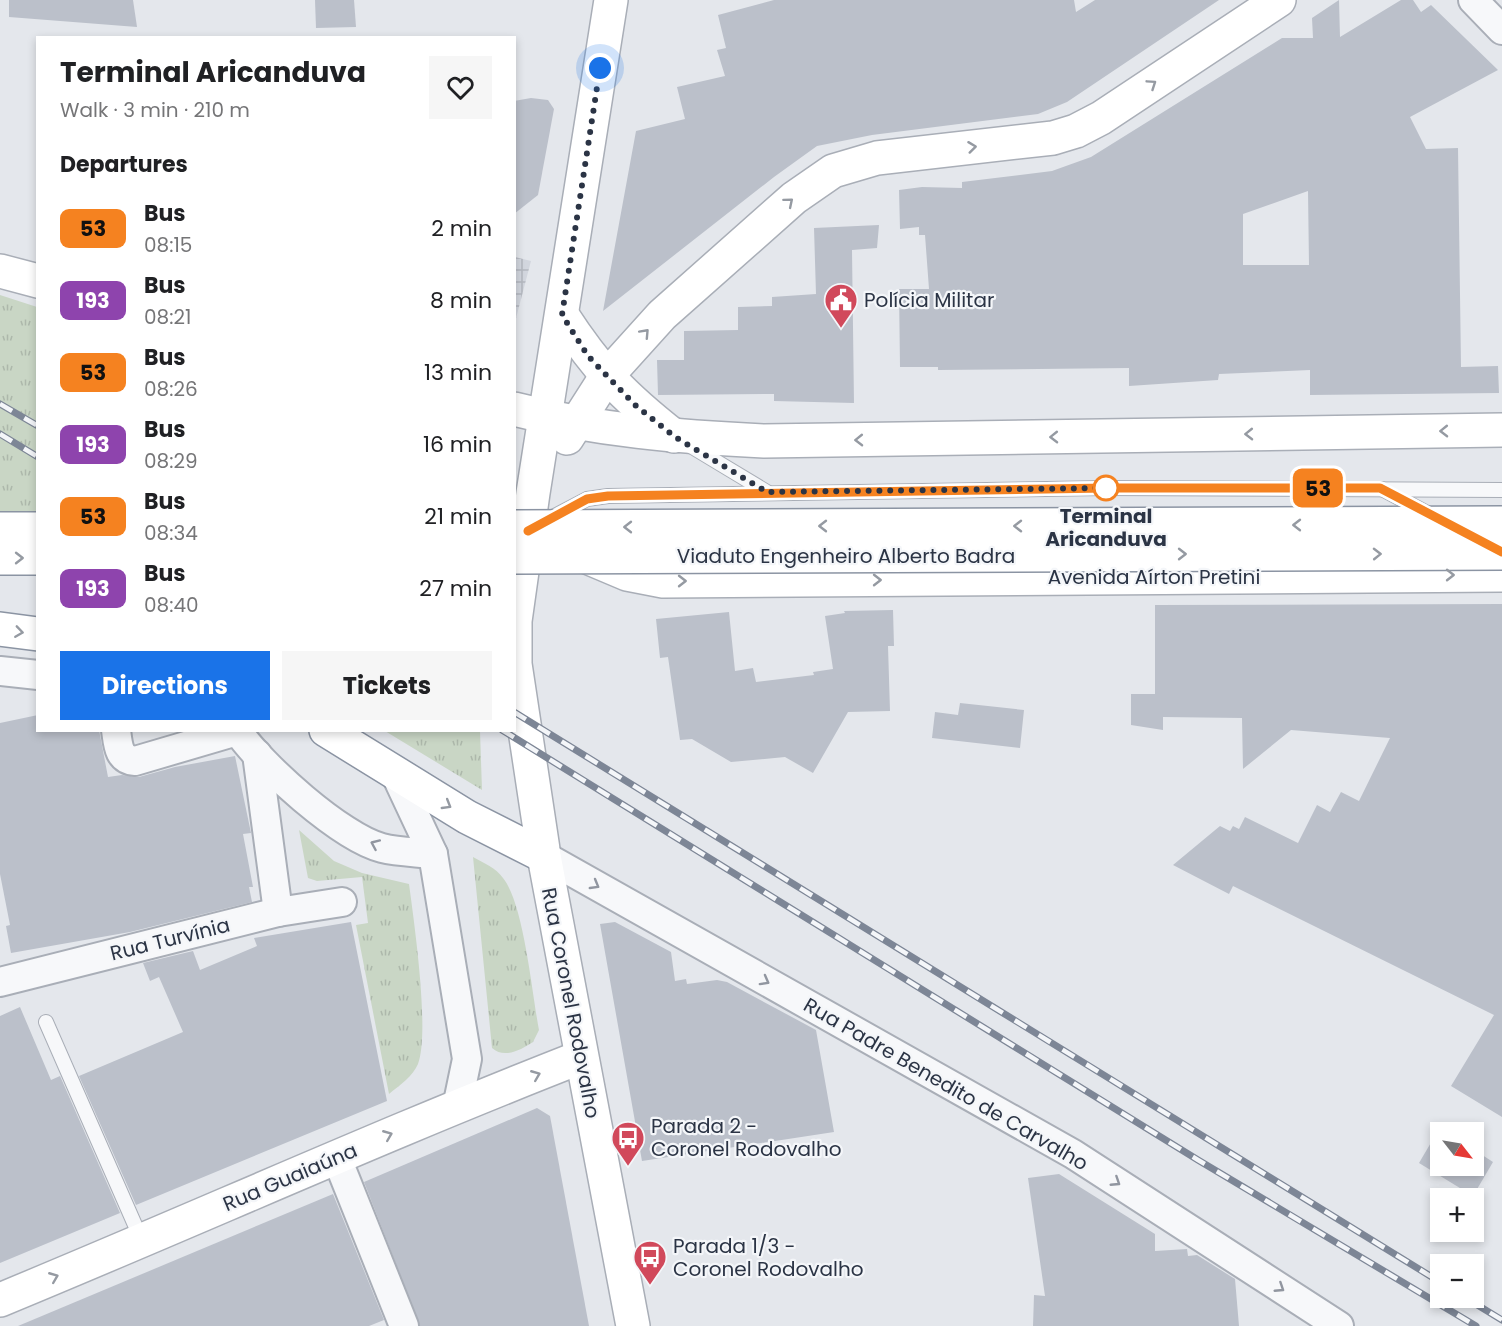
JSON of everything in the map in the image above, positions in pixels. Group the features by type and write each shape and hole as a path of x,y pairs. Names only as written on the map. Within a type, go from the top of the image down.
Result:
{"main road":[{"name":"Rua Coronel Rodovalho","path":"516,592 518,535 533,494 530,413 562,315 611,0"},
{"path":"533,494 606,376 662,315 794,198 832,171 877,158 1053,138 1076,131 1101,118 1278,0"},
{"path":"562,315 606,376 635,405 675,437"},
{"path":"530,413 577,423 675,437 764,441 1502,430"},
{"path":"0,529 36,529"},
{"name":"Viaduto Engenheiro Alberto Badra","path":"518,535 1492,541"},
{"name":"Avenida Aírton Pretini","path":"518,535 627,574 663,581 1502,575"},
{"path":"0,558 36,558"},
{"path":"0,629 36,634"},
{"name":"Rua Coronel Rodovalho","path":"516,671 544,856 633,1326"},
{"path":"329,732 467,817 544,856"},
{"name":"Rua Guaiaúna","path":"0,1300 336,1156 581,1057"}],"street":[{"path":"1473,0 1502,30"},
{"path":"0,671 36,675"},
{"path":"116,732 123,758 135,761 234,732"},
{"path":"238,732 257,754 304,799 347,830 381,848 433,854"},
{"path":"257,754 278,912"},
{"path":"395,774 433,854 467,1059 457,1107"},
{"name":"Rua Padre Benedito de Carvalho","path":"544,856 1073,1154 1339,1326"},
{"name":"Rua Turvínia","path":"1,976 278,912 342,902"},
{"path":"467,1059 490,1093"},
{"path":"336,1156 404,1326"}],"lane":[{"path":"675,437 767,492"},
{"path":"1380,488 1492,541"},
{"path":"518,535 587,499 767,492 1502,489"},
{"path":"46,1022 142,1241"}],"shaded area":[{"path":"516,257 531,261 516,318"}],"green space":[{"path":"0,295 36,307 36,541 0,516"},
{"path":"387,732 480,732 482,790"},
{"path":"299,830 334,861 362,873 409,884 422,1003 421,1049 418,1064 413,1072 389,1094 356,925 368,923 362,877 317,881 308,878"},
{"path":"473,857 503,878 516,908 526,950 539,1030 533,1042 507,1053 492,1048"}],"building":[{"path":"9,0 133,0 137,27 9,17"},
{"path":"315,0 354,0 356,27 316,28"},
{"path":"774,0 1074,0 1076,12 1095,0 1219,0 1067,102 1038,114 872,135 817,146 603,311 636,131 685,119 677,87 725,76 717,50 726,48 718,15"},
{"path":"1339,0 1340,37 1401,0 1413,0 1421,12 1431,5 1498,70 1410,117 1426,149 1458,148 1461,367 1498,366 1499,393 1310,395 1310,370 1219,374 1218,380 1129,386 1129,368 938,370 938,367 900,367 899,289 929,289 925,235 919,235 919,227 900,229 899,190 922,187 962,188 962,182 1052,171 1091,157 1282,38 1313,38 1312,18","holes":["1308,191 1309,265 1243,265 1243,214"]},
{"path":"531,98 548,100 554,109 538,195 516,212 516,101"},
{"path":"879,225 877,248 852,250 854,403 774,401 774,394 658,395 657,360 684,360 684,331 738,330 738,307 772,306 772,297 816,294 814,228"},
{"path":"1502,604 1502,1117 1451,1086 1494,1015 1233,886 1229,894 1173,865 1220,826 1230,831 1233,826 1239,829 1245,817 1298,843 1317,805 1330,812 1341,792 1359,801 1390,738 1291,730 1243,769 1242,718 1163,717 1163,730 1131,725 1131,694 1155,694 1155,605"},
{"path":"893,610 894,646 888,646 890,711 848,712 813,773 785,757 731,762 692,739 680,740 668,657 660,658 656,619 729,612 735,671 753,668 756,682 814,675 813,672 833,669 825,616 845,613 844,611"},
{"path":"960,703 1024,710 1020,748 932,738 935,712 958,715"},
{"path":"36,715 36,732 99,732 108,777 122,775 139,777 175,767 235,756 251,833 243,834 253,887 249,887 252,902 130,932 11,953 6,926 10,925 0,874 0,723"},
{"path":"351,922 387,1101 136,1205 79,1076 183,1032 159,977 150,981 143,963 193,951 200,970 257,946 254,938"},
{"path":"615,922 671,952 675,981 686,979 687,984 717,980 727,982 816,1030 834,1132 642,1161 600,924"},
{"path":"20,1007 51,1080 60,1076 120,1213 0,1263 0,1016"},
{"path":"537,1108 550,1116 589,1326 420,1326 364,1182"},
{"path":"1430,1144 1430,1170 1419,1163"},
{"path":"1484,1156 1493,1162 1478,1188 1460,1188 1440,1176 1484,1176"},
{"path":"1059,1174 1155,1234 1155,1251 1187,1249 1188,1256 1197,1255 1235,1279 1239,1326 1033,1326 1034,1295 1045,1296 1028,1178"},
{"path":"333,1194 384,1320 369,1326 18,1326"}],"railway":[{"path":"0,404 36,425"},
{"path":"0,434 36,456"},
{"path":"516,713 1430,1276"},
{"path":"505,732 1198,1160 1476,1326"},
{"path":"1482,1308 1502,1320"}],"bus line":[{"name":"53","path":"528,531 571,506 587,499 608,496 1106,488 1380,488 1502,552"}],"place":[{"name":"Polícia Militar","path":"841,329"},
{"name":"Terminal Aricanduva","path":"1106,488"},
{"name":"Parada 2 - Coronel Rodovalho","path":"628,1167"},
{"name":"Parada 1/3 - Coronel Rodovalho","path":"650,1286"}],"route":[{"path":"600,68 562,315 588,356 635,405 675,437 767,492 1106,488"}]}
